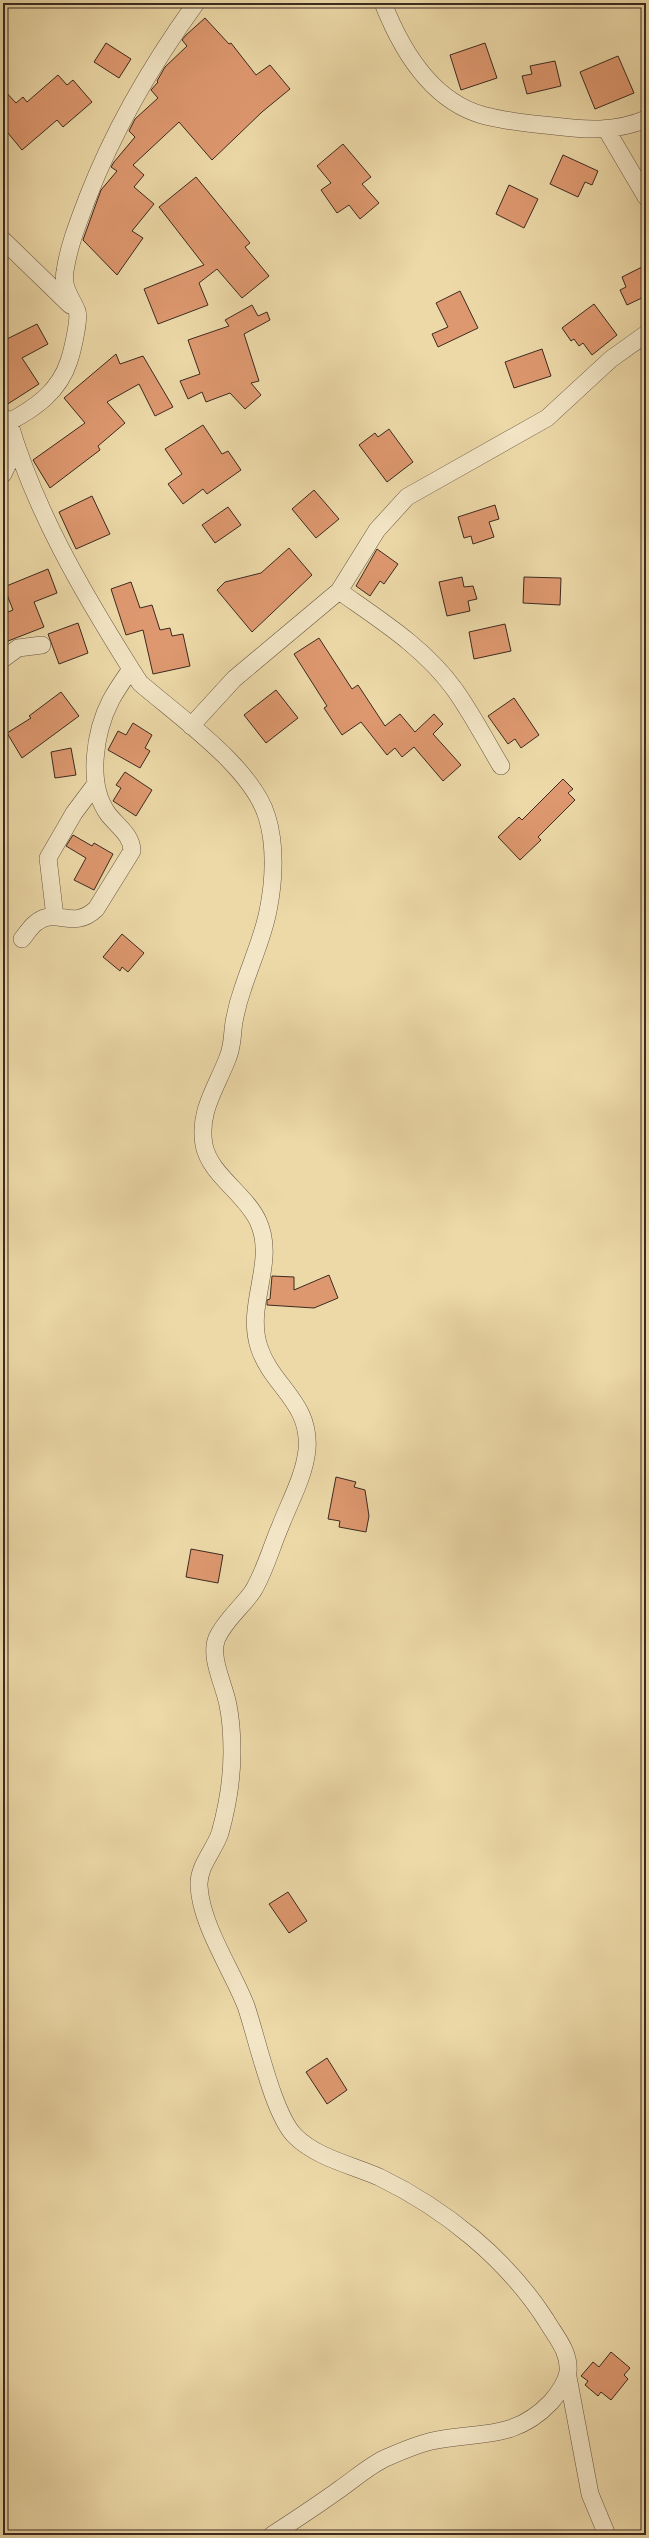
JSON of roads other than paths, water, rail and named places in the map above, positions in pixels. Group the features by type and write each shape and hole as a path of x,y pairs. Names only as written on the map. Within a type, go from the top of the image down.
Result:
{"street":[{"path":"196,3 164,47 138,90 96,176 70,240 64,274 67,293 77,312 68,362 58,384 35,408 6,419 16,447 67,564 131,669 140,683 191,726 228,760 251,787 266,812 272,838 272,875 268,913 240,995 228,1060 204,1114 203,1131 205,1152 216,1170 237,1191 257,1218 266,1253 255,1314 258,1344 274,1376 290,1394 303,1415 308,1440 304,1466 267,1563 253,1591 220,1632 214,1645 215,1662 224,1682 230,1715 232,1760 218,1837 202,1866 198,1879 199,1889 217,1945 244,2002 276,2096 292,2134 313,2150 381,2178 432,2206 476,2240 532,2300 567,2352 568,2378 590,2494 607,2535"},
{"path":"383,3 393,28 414,64 434,87 458,104 480,114 511,121 579,129 606,129 634,124 646,119"},
{"path":"606,129 646,197"},
{"path":"3,240 77,312"},
{"path":"191,726 234,679 339,591 377,530 407,497 547,418 611,359 646,334"},
{"path":"3,474 16,447"},
{"path":"339,591 405,638 430,662 455,690 501,766"},
{"path":"3,659 18,648 42,645"},
{"path":"22,939 36,922 55,917 82,920 89,916 96,909 132,851 129,838 108,813 96,784 96,758 102,726 111,701 131,669"},
{"path":"55,917 48,858 70,820 96,784"},
{"path":"272,2535 381,2460 430,2441 490,2434 527,2424 554,2400 568,2378"}]}
